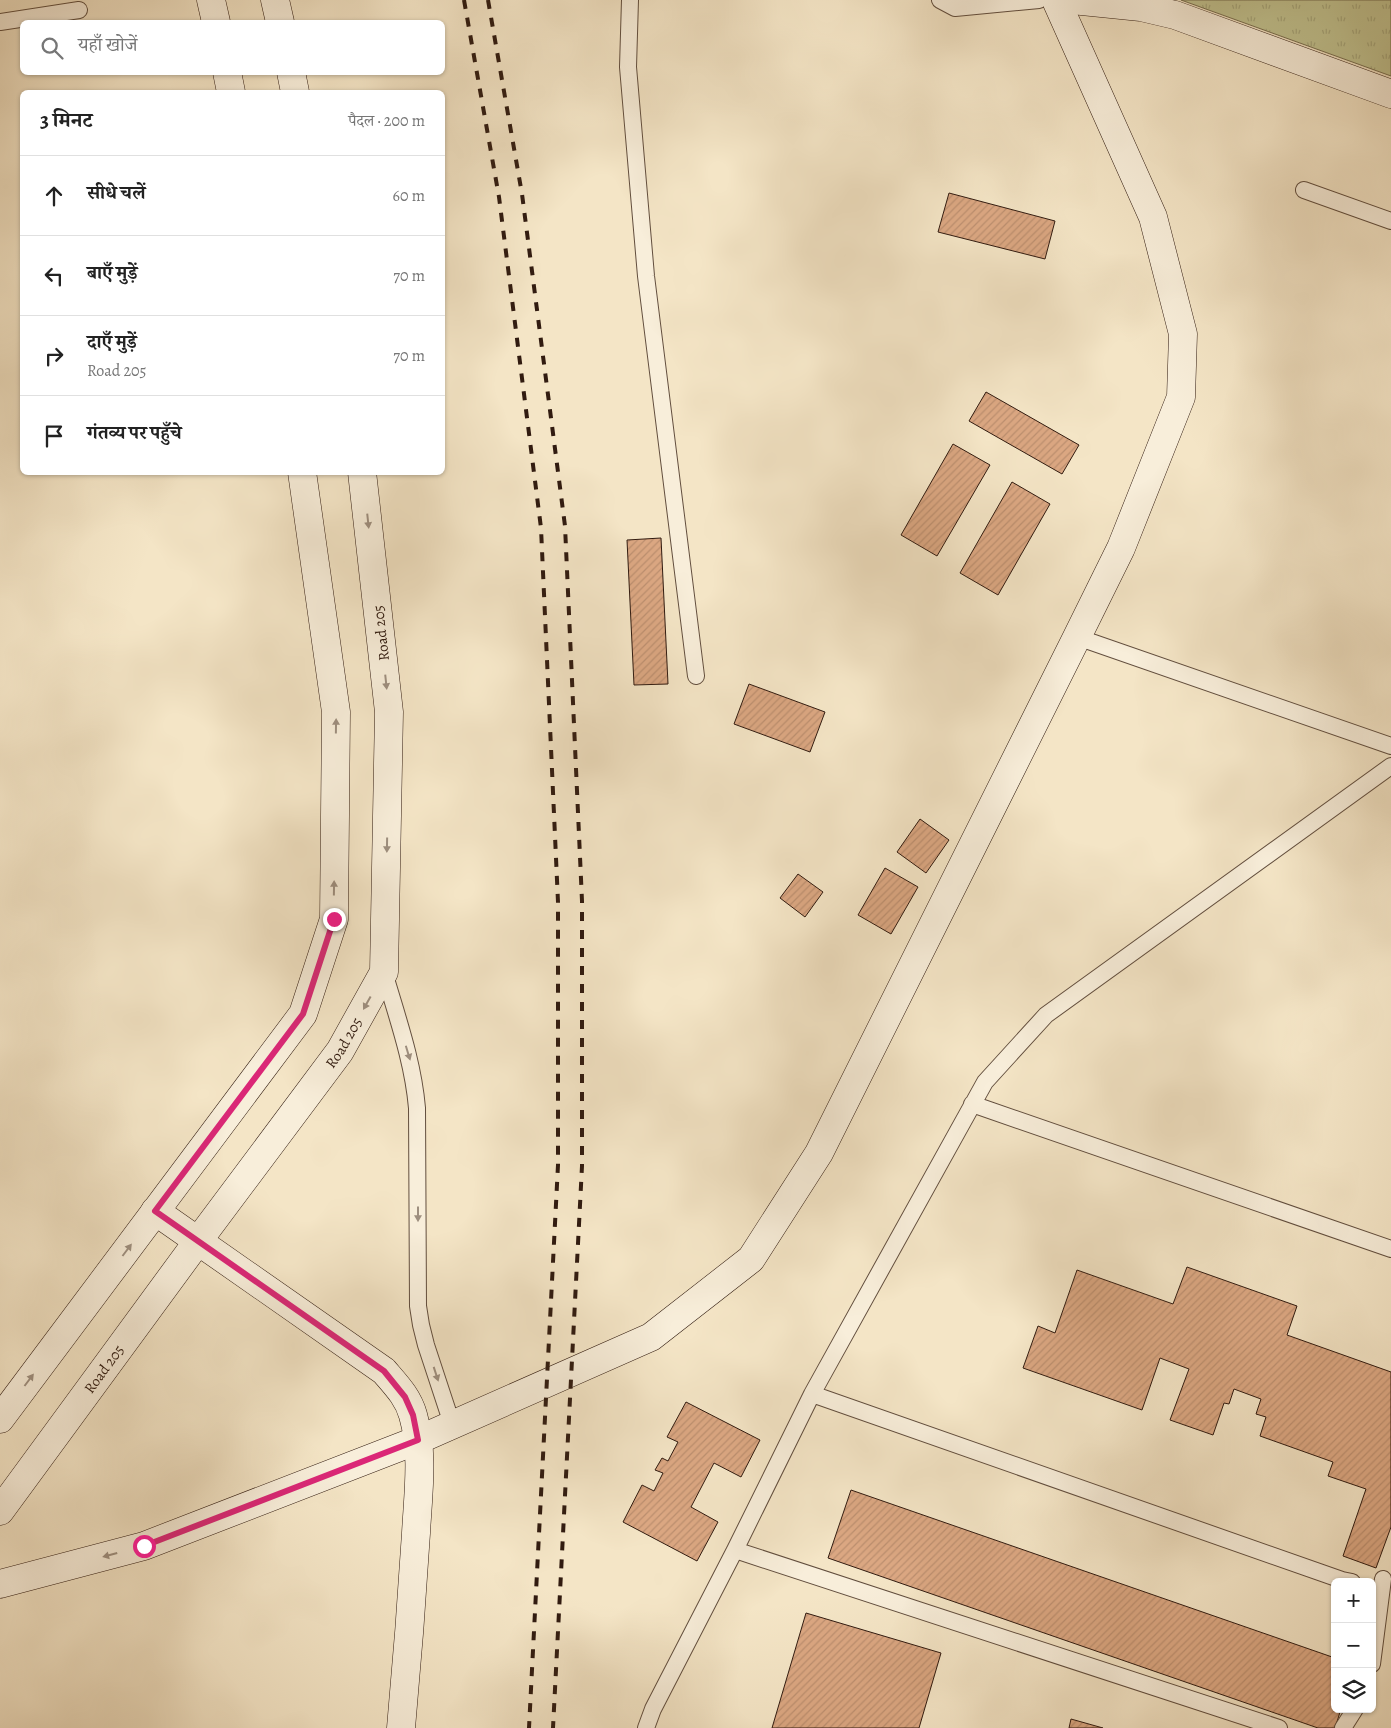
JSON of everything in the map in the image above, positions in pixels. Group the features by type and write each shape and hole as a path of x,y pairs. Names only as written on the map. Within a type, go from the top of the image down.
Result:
{"street":[{"path":"211,0 216,20"},
{"path":"275,0 280,20"},
{"path":"0,1584 144,1546 418,1440 652,1337 751,1259 819,1153 1077,637 1121,548 1180,398 1182,334 1153,217 1056,0"},
{"path":"1072,0 1141,7 1175,15 1391,94"},
{"path":"228,75 231,90"},
{"path":"292,75 295,90"},
{"path":"0,1419 303,1014 334,919 336,712 302,475"},
{"name":"Road 205","path":"0,1511 198,1240 340,1051 384,972 389,712 362,475"},
{"path":"155,1211 384,1371 405,1397 413,1415 418,1440 419,1471 401,1728"}],"lane":[{"path":"630,0 628,67 646,276 696,676"},
{"path":"940,0 955,8 1039,0"},
{"path":"0,22 79,10"},
{"path":"1304,190 1391,221"},
{"path":"1077,637 1391,746"},
{"path":"646,1728 653,1709 735,1550 812,1394 985,1082 1046,1016 1391,766"},
{"path":"384,972 412,1066 415,1086 417,1108 418,1306 421,1325 452,1424"},
{"path":"972,1104 1391,1249"},
{"path":"812,1394 1336,1578"},
{"path":"735,1550 1279,1728"},
{"path":"1376,1626 1381,1578"},
{"path":"1343,1728 1352,1713"}],"green space":[{"path":"1181,0 1391,0 1391,76"}],"building":[{"path":"949,193 1055,221 1045,259 938,232"},
{"path":"986,392 1079,445 1062,474 969,421"},
{"path":"953,444 990,465 937,556 901,535"},
{"path":"1012,482 1050,504 998,595 960,573"},
{"path":"661,538 668,684 634,685 627,540"},
{"path":"749,684 825,712 810,752 734,724"},
{"path":"920,819 949,840 926,873 897,852"},
{"path":"885,868 918,887 891,934 858,915"},
{"path":"798,874 823,892 805,917 780,898"},
{"path":"1187,1267 1297,1306 1287,1335 1391,1372 1391,1527 1376,1568 1343,1556 1366,1489 1328,1476 1333,1462 1260,1436 1266,1417 1256,1414 1261,1399 1234,1389 1229,1404 1224,1403 1213,1435 1170,1420 1189,1369 1160,1358 1142,1410 1023,1368 1038,1326 1055,1333 1077,1270 1173,1304"},
{"path":"686,1402 760,1440 741,1477 714,1463 691,1507 718,1522 697,1561 623,1522 642,1485 654,1491 663,1473 655,1470 662,1458 668,1461 678,1442 667,1437"},
{"path":"851,1490 1331,1657 1331,1713 1340,1713 1335,1728 1318,1728 828,1558"},
{"path":"806,1613 941,1653 919,1728 772,1728"},
{"path":"1071,1719 1103,1728 1069,1728"}],"railway":[{"path":"464,0 499,197 541,528 558,902 558,1165 529,1728"},
{"path":"488,0 522,194 565,526 582,901 582,1166 553,1728"}],"route":[{"path":"144,1546 418,1440 413,1415 405,1397 384,1371 155,1211 303,1014 334,919"}]}
